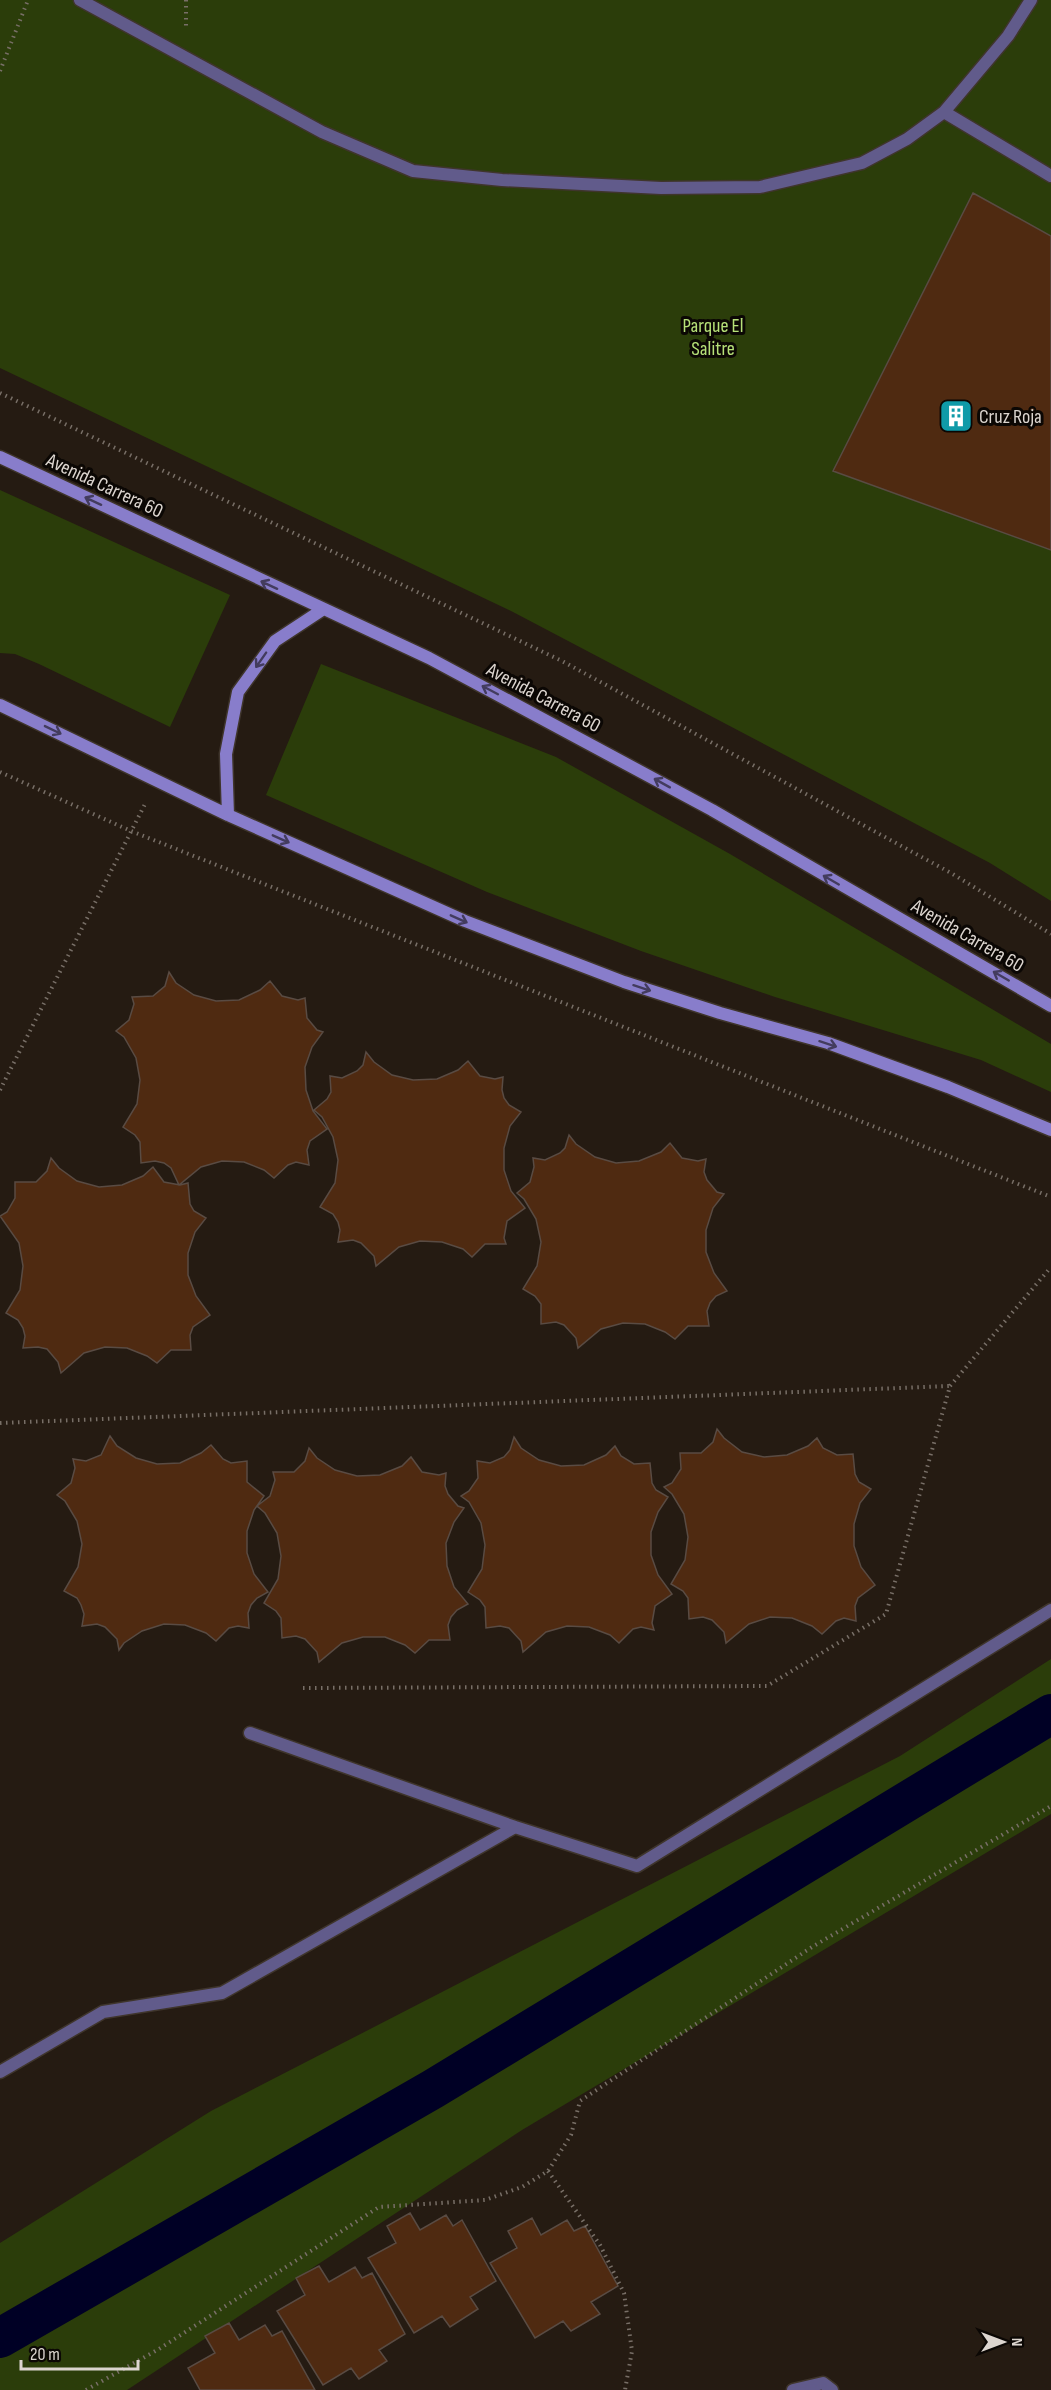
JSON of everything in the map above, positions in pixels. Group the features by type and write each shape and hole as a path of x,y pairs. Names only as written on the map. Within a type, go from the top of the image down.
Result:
{"main road":[{"name":"Avenida Carrera 60","path":"0,457 322,610 429,658 585,741 1051,1006"},
{"path":"228,815 226,754 238,692 275,641 322,610"},
{"path":"0,705 228,815 465,921 526,945 720,1013 828,1043 948,1087 1051,1130"}],"street":[{"path":"80,0 322,132 413,171 502,180 661,188 760,187 862,163 907,139 944,112 1008,36 1031,0"},
{"path":"944,112 1051,176"},
{"path":"250,1733 515,1827 638,1866 1051,1610"},
{"path":"0,2072 103,2012 222,1993 515,1827"},
{"path":"793,2390 828,2387"}],"path":[{"path":"0,70 28,0"},
{"path":"0,393 562,661 951,873 1051,934"},
{"path":"0,772 131,831 1051,1197"},
{"path":"0,1090 156,781"},
{"path":"303,1688 767,1686 886,1614 950,1386 1051,1267"},
{"path":"0,1423 950,1386"},
{"path":"86,2390 159,2349 379,2207 485,2200 522,2187 548,2172 570,2135 580,2101 812,1947 1051,1806"},
{"path":"548,2172 600,2244 624,2294 632,2352 625,2390"}],"green space":[{"name":"Parque El Salitre","path":"0,0 1051,0 1051,901 990,863 513,612 0,368"},
{"path":"0,490 230,595 170,727 39,664 15,654 0,653"},
{"path":"321,664 556,757 730,854 1051,1044 1051,1092 981,1060 775,997 641,951 487,892 266,795"},
{"path":"1051,1659 1051,1814 522,2130 127,2390 0,2390 0,2243 211,2111 900,1756"}],"building":[{"name":"Cruz Roja","path":"973,193 1051,236 1051,550 833,471"},
{"path":"169,972 176,983 194,995 216,1001 239,1000 260,990 270,981 282,996 298,1000 305,998 307,1018 317,1030 323,1032 312,1047 305,1067 306,1090 313,1111 327,1129 310,1141 307,1150 309,1165 296,1162 288,1165 274,1178 264,1170 244,1162 222,1161 201,1167 179,1185 171,1168 164,1163 155,1161 141,1163 140,1142 135,1135 123,1127 137,1104 140,1080 136,1058 124,1037 116,1031 129,1020 134,1004 132,997 153,996 165,986"},
{"path":"366,1052 374,1062 392,1075 413,1080 437,1079 458,1070 468,1061 480,1076 495,1079 503,1077 504,1098 509,1105 521,1112 510,1126 504,1148 504,1170 511,1191 525,1208 507,1221 504,1238 506,1244 485,1244 472,1257 463,1249 442,1242 420,1241 399,1247 376,1266 374,1256 361,1243 353,1240 338,1242 340,1230 338,1222 333,1214 320,1207 335,1183 338,1160 333,1137 322,1117 314,1110 327,1099 331,1092 330,1076 342,1078 357,1071 363,1065"},
{"path":"569,1135 576,1144 595,1157 616,1163 639,1161 661,1152 670,1143 682,1158 698,1161 706,1159 704,1172 707,1180 717,1192 724,1194 713,1208 706,1230 706,1252 714,1273 727,1291 716,1296 710,1303 707,1311 709,1326 688,1326 675,1339 645,1324 623,1323 601,1329 578,1348 576,1338 564,1325 556,1322 541,1324 541,1304 535,1296 523,1289 537,1266 541,1242 536,1219 524,1199 517,1193 530,1182 534,1167 533,1158 545,1160 560,1153 565,1148"},
{"path":"51,1158 59,1168 77,1181 99,1187 122,1185 143,1176 153,1167 164,1182 180,1185 188,1183 190,1204 194,1211 206,1218 195,1232 188,1253 188,1275 196,1296 210,1315 193,1327 190,1335 191,1350 171,1350 157,1363 127,1348 105,1347 84,1353 61,1373 58,1362 47,1349 23,1348 25,1336 23,1328 18,1320 6,1313 20,1290 23,1266 19,1243 0,1216 7,1212 15,1198 15,1182 36,1182 47,1171"},
{"path":"717,1429 724,1438 742,1452 764,1457 787,1455 808,1446 817,1438 823,1448 837,1455 853,1454 855,1474 859,1482 871,1489 860,1503 854,1524 854,1546 861,1567 875,1585 858,1598 855,1606 856,1621 844,1618 836,1621 822,1634 812,1626 792,1618 770,1617 749,1624 726,1643 724,1632 712,1620 703,1617 689,1619 688,1598 683,1591 671,1584 685,1560 688,1537 684,1514 672,1494 664,1487 672,1483 681,1469 680,1453 701,1453 713,1442"},
{"path":"110,1436 117,1446 136,1458 157,1464 180,1463 201,1453 211,1445 223,1459 231,1463 247,1461 247,1482 264,1496 254,1510 247,1531 247,1553 254,1574 268,1592 257,1598 251,1605 248,1613 249,1628 238,1626 229,1628 216,1641 206,1633 185,1625 164,1624 142,1631 124,1643 119,1650 117,1639 105,1627 97,1624 82,1626 84,1614 81,1605 77,1598 64,1591 78,1567 82,1544 77,1521 65,1501 57,1495 71,1483 75,1468 73,1459 86,1461 101,1455"},
{"path":"514,1437 521,1448 539,1460 561,1466 584,1465 606,1455 615,1446 621,1456 634,1464 650,1463 652,1483 656,1490 668,1497 658,1512 651,1532 651,1555 658,1575 672,1594 655,1606 652,1623 654,1630 641,1627 633,1629 619,1643 610,1635 589,1627 567,1626 546,1632 523,1652 521,1641 509,1628 500,1626 486,1628 485,1607 480,1600 468,1592 482,1569 485,1545 481,1523 469,1502 461,1496 469,1491 478,1478 477,1461 490,1463 504,1457 510,1450"},
{"path":"309,1448 317,1458 335,1470 357,1476 380,1475 402,1466 411,1457 422,1472 439,1475 446,1473 445,1486 448,1494 458,1506 464,1508 454,1522 446,1543 447,1566 454,1587 468,1604 457,1610 451,1617 448,1625 450,1640 429,1640 415,1653 405,1645 385,1637 363,1637 342,1643 319,1662 317,1652 305,1639 296,1636 282,1638 281,1618 276,1611 264,1603 278,1579 281,1556 277,1533 265,1513 257,1506 270,1496 275,1480 273,1472 294,1472 305,1461"},
{"path":"410,2213 420,2230 446,2215 453,2226 462,2220 496,2281 470,2297 478,2309 450,2327 442,2316 414,2333 368,2258 396,2243 387,2226"},
{"path":"532,2218 541,2235 567,2220 574,2231 585,2226 618,2286 591,2302 600,2314 571,2331 563,2321 535,2338 490,2263 517,2248 508,2231"},
{"path":"319,2266 329,2282 355,2267 362,2278 372,2273 405,2334 379,2350 387,2361 359,2379 351,2368 323,2385 277,2311 305,2295 296,2278"},
{"path":"229,2323 239,2340 265,2325 272,2336 282,2331 315,2390 200,2390 188,2368 215,2353 205,2336"}],"waterway":[{"path":"0,2338 433,2089 1051,1714"}],"place":[{"name":"Cruz Roja","path":"956,416"}]}
